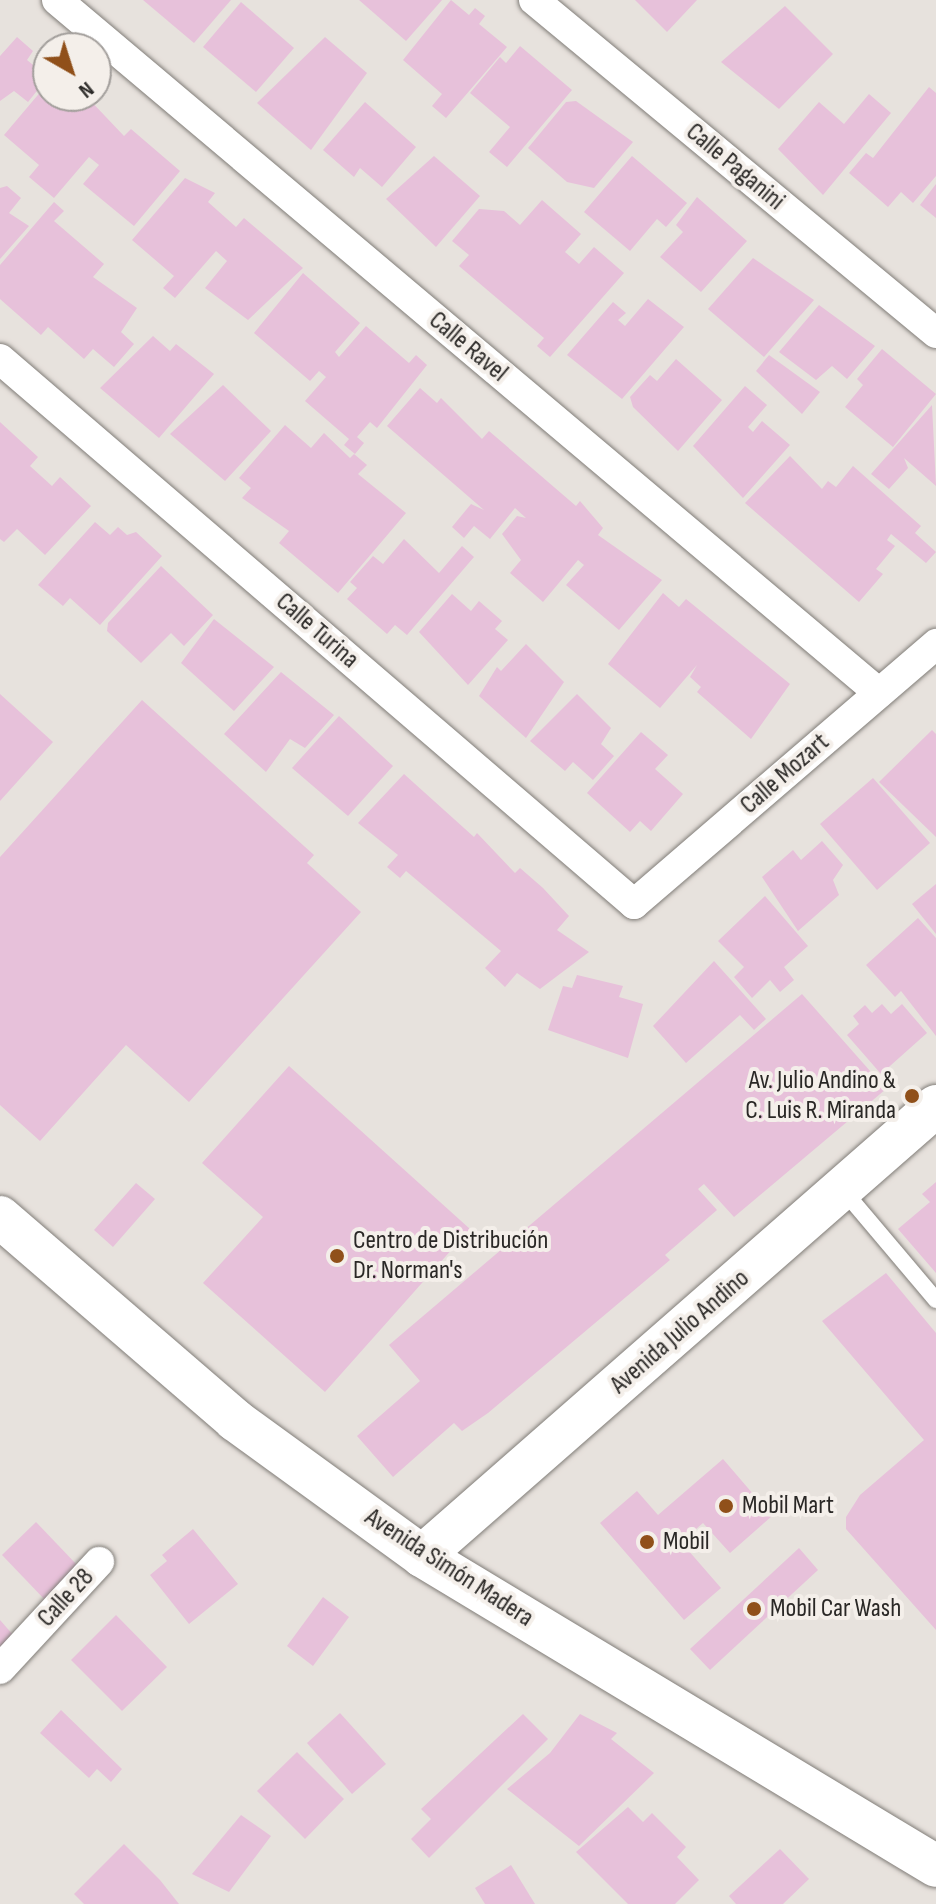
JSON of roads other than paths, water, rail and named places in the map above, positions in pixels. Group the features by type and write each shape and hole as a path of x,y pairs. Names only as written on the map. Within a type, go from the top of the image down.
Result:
{"street":[{"name":"Calle Ravel","path":"57,0 879,693"},
{"name":"Calle Paganini","path":"534,0 936,333"},
{"name":"Calle Turina","path":"0,359 634,904"},
{"name":"Calle Mozart","path":"634,904 936,644"},
{"name":"Avenida Julio Andino","path":"422,1556 936,1106"},
{"name":"Avenida Simón Madera","path":"0,1217 235,1420 422,1556 936,1866"},
{"name":"Calle 28","path":"0,1669 99,1562"}],"lane":[{"path":"843,1190 936,1300"}],"place":[{"name":"Av. Julio Andino & C. Luis R. Miranda","path":"912,1096"},
{"name":"Centro de Distribución Dr. Norman's","path":"337,1256"},
{"name":"Mobil Mart","path":"726,1506"},
{"name":"Mobil","path":"647,1542"},
{"name":"Mobil Car Wash","path":"754,1609"}]}
